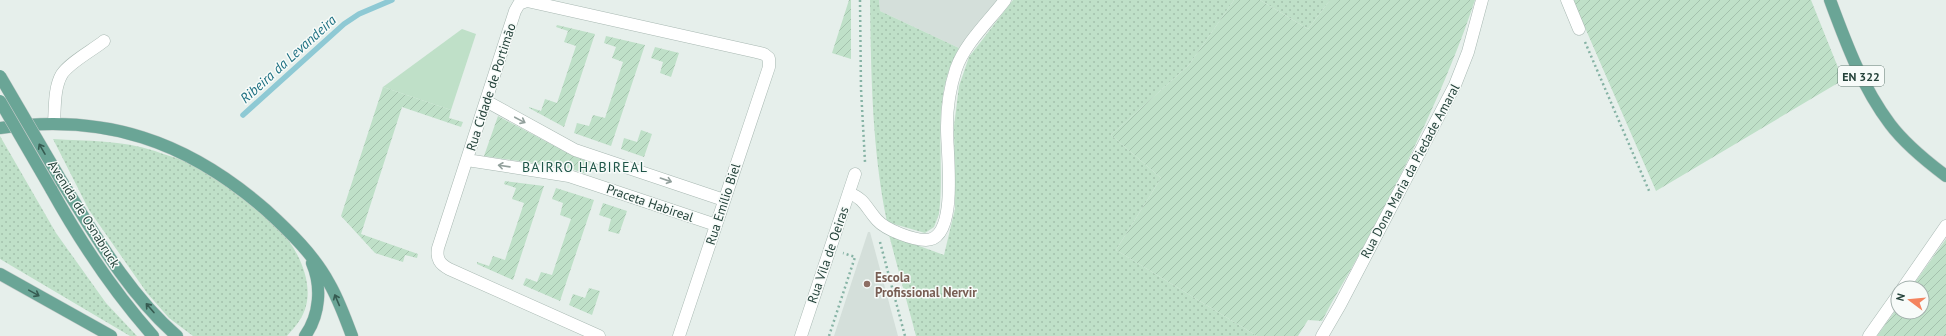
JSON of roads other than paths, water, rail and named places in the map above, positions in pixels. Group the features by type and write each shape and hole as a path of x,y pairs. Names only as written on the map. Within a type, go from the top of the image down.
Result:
{"main road":[{"name":"EN 322","path":"1830,0 1856,65 1872,96 1891,125 1908,144 1946,176"},
{"path":"0,76 62,182 120,270 148,307 177,336"},
{"name":"Avenida de Osnabruck","path":"0,101 97,264 123,300 153,336"},
{"path":"0,128 54,123 88,126 126,132 180,151 199,161 233,183 273,217 311,257 329,282 352,336"},
{"path":"296,241 310,260 318,282 317,308 314,320 305,336"},
{"path":"0,274 111,336"}],"street":[{"path":"849,193 860,198 874,216 887,228 923,240 936,238 942,230 948,209 947,125 954,76 966,51 1005,0"},
{"name":"Rua Dona Maria da Piedade Amaral","path":"1322,336 1340,305 1455,85 1468,52 1482,0"},
{"path":"1567,0 1579,29"},
{"name":"Rua Cidade de Portimão","path":"599,336 449,269 440,263 437,254 466,160 515,11 519,4 526,1 761,53 769,58 767,72"},
{"path":"54,123 57,91 62,75 68,68 104,41"},
{"name":"Rua Emílio Biel","path":"679,336 767,72"},
{"name":"Praceta Habireal","path":"486,101 575,150 724,200"},
{"name":"Praceta Habireal","path":"466,160 569,176 716,225"},
{"name":"Rua Vila de Oeiras","path":"801,336 855,174"},
{"path":"1909,280 1946,226"},
{"path":"1869,336 1890,306"}],"waterway":[{"name":"Ribeira da Levandeira","path":"243,115 344,24 359,14 392,0"}],"place":[{"name":"Escola Profissional Nervir","path":"867,284"}],"district":[{"name":"BAIRRO HABIREAL","path":"585,167"}]}
